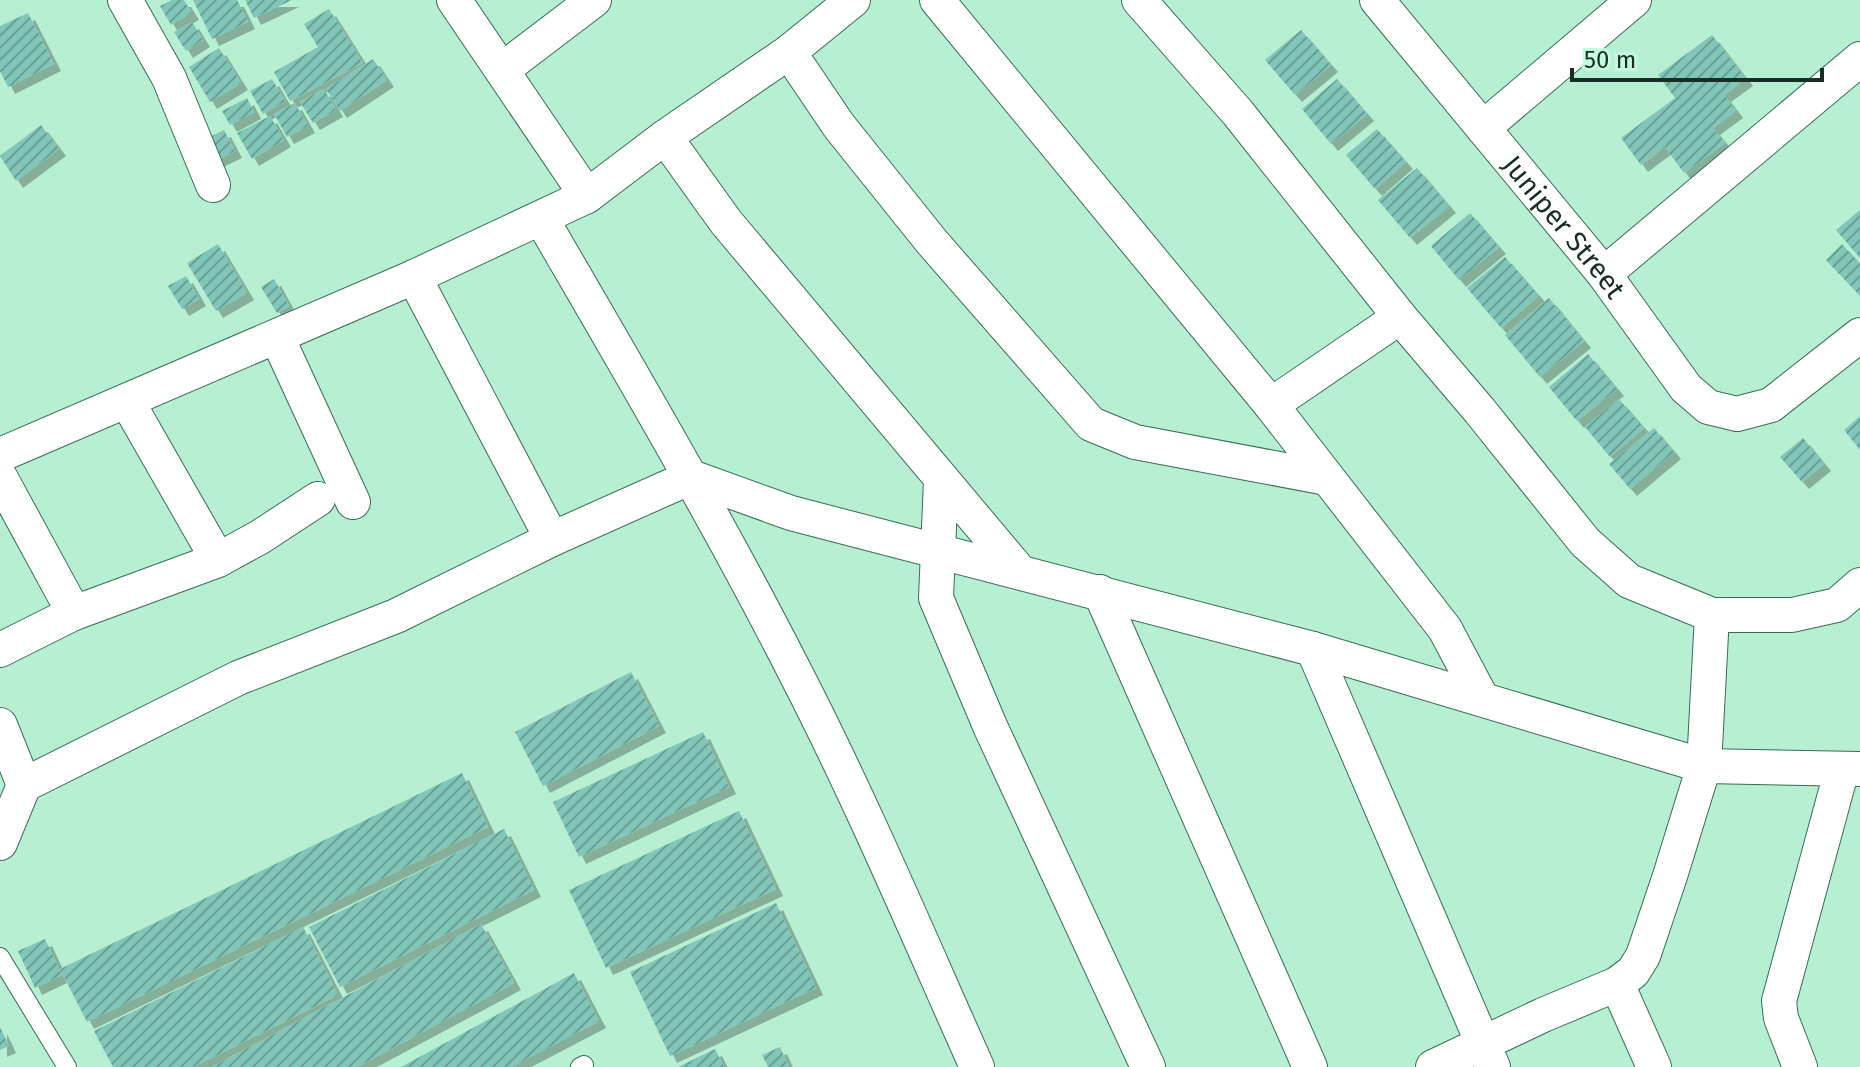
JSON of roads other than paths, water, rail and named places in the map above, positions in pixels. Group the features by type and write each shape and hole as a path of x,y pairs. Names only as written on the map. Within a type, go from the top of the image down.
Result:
{"street":[{"path":"125,0 169,78 213,185"},
{"path":"454,0 587,196"},
{"path":"502,70 594,0"},
{"path":"0,455 414,277 587,196 665,137 789,52 853,0"},
{"path":"937,0 1271,405 1445,629 1481,697"},
{"path":"1139,0 1238,113 1585,542 1629,581 1712,615 1792,615 1837,605 1860,585"},
{"name":"Juniper Street","path":"1377,0 1604,274 1686,388 1708,407 1737,414 1771,405 1860,335"},
{"path":"1483,128 1634,0"},
{"path":"789,52 839,126 932,242 1091,424 1135,442 1327,478"},
{"path":"1604,274 1860,59"},
{"path":"665,137 726,222 842,356 941,481 1020,572"},
{"path":"541,218 691,477 796,673 977,1067"},
{"path":"414,277 552,539"},
{"path":"1271,405 1400,317"},
{"path":"277,337 353,502"},
{"path":"127,401 218,560"},
{"path":"0,477 74,613"},
{"path":"0,843 24,785 238,678 396,616 552,539 691,477 791,513 1313,649 1704,766 1851,769 1779,1001 1781,1018 1800,1067"},
{"path":"941,481 936,598 990,726 1148,1067"},
{"path":"0,650 74,613 218,560 318,499"},
{"path":"1100,592 1310,1067"},
{"path":"1433,1067 1489,1056 1543,1015 1617,984 1633,972 1643,956 1704,766 1712,615"},
{"path":"1313,649 1489,1056"},
{"path":"0,725 24,785"},
{"path":"1617,984 1654,1067"}],"lane":[{"path":"0,957 67,1067"}]}
